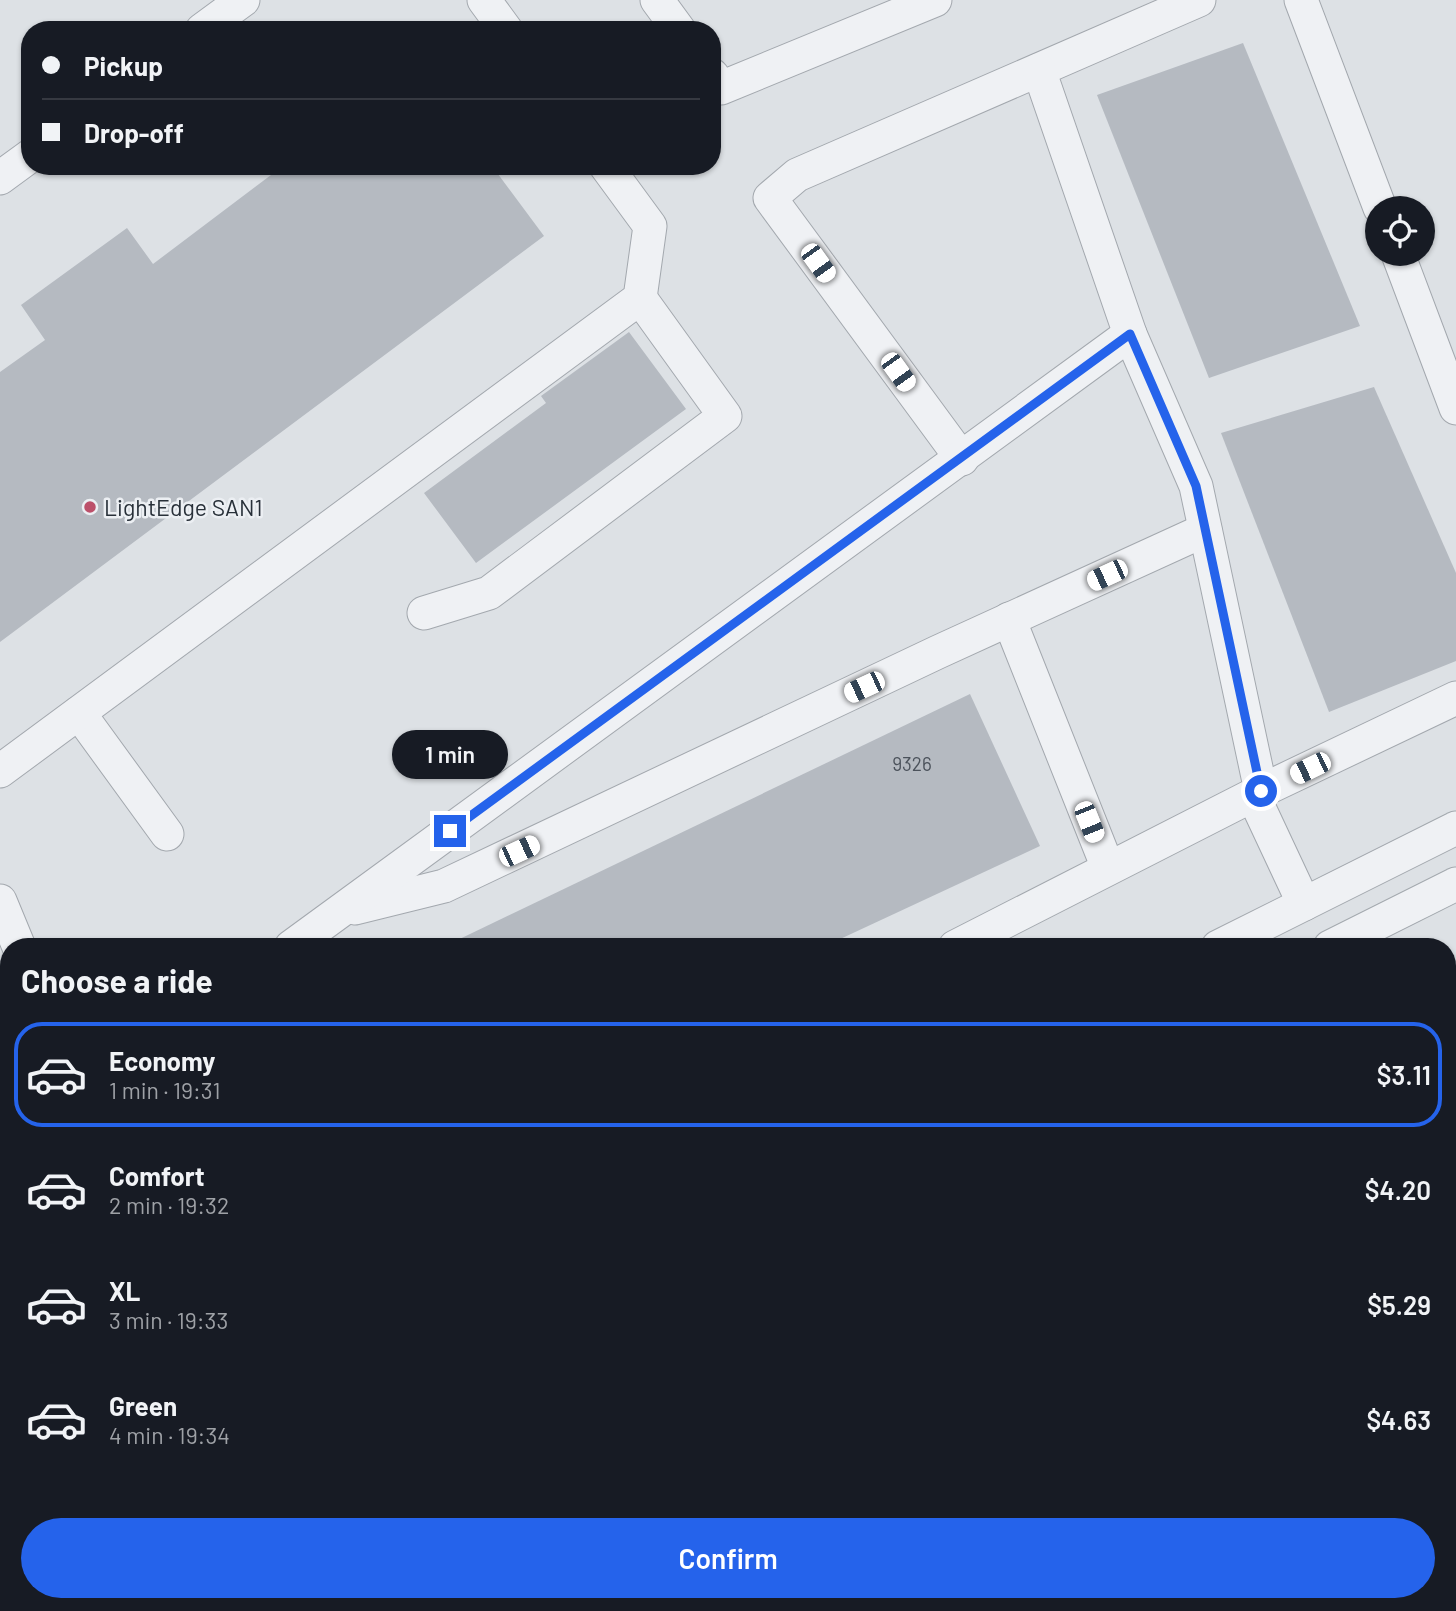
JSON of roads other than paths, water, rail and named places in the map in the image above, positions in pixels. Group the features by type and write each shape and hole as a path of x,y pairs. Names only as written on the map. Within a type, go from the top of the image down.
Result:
{"street":[{"path":"214,21 243,0"},
{"path":"484,0 499,21"},
{"path":"657,0 672,21"},
{"path":"721,88 935,0"},
{"path":"962,458 770,198 797,175 1199,0"},
{"path":"1301,0 1375,196"},
{"path":"1039,70 1130,334 1196,486 1257,793 1304,904"},
{"path":"0,178 21,163"},
{"path":"424,613 489,593 725,416 640,299 650,226 613,175"},
{"path":"1403,266 1456,408"},
{"path":"0,771 640,299"},
{"path":"303,938 1130,334"},
{"path":"338,912 444,886 1205,530"},
{"path":"1009,620 1108,868"},
{"path":"973,938 1257,793 1456,698"},
{"path":"79,713 167,834"},
{"path":"1236,938 1456,828"},
{"path":"1348,938 1456,884"},
{"path":"0,901 15,938"}],"place":[{"name":"LightEdge SAN1","path":"90,507"}]}
